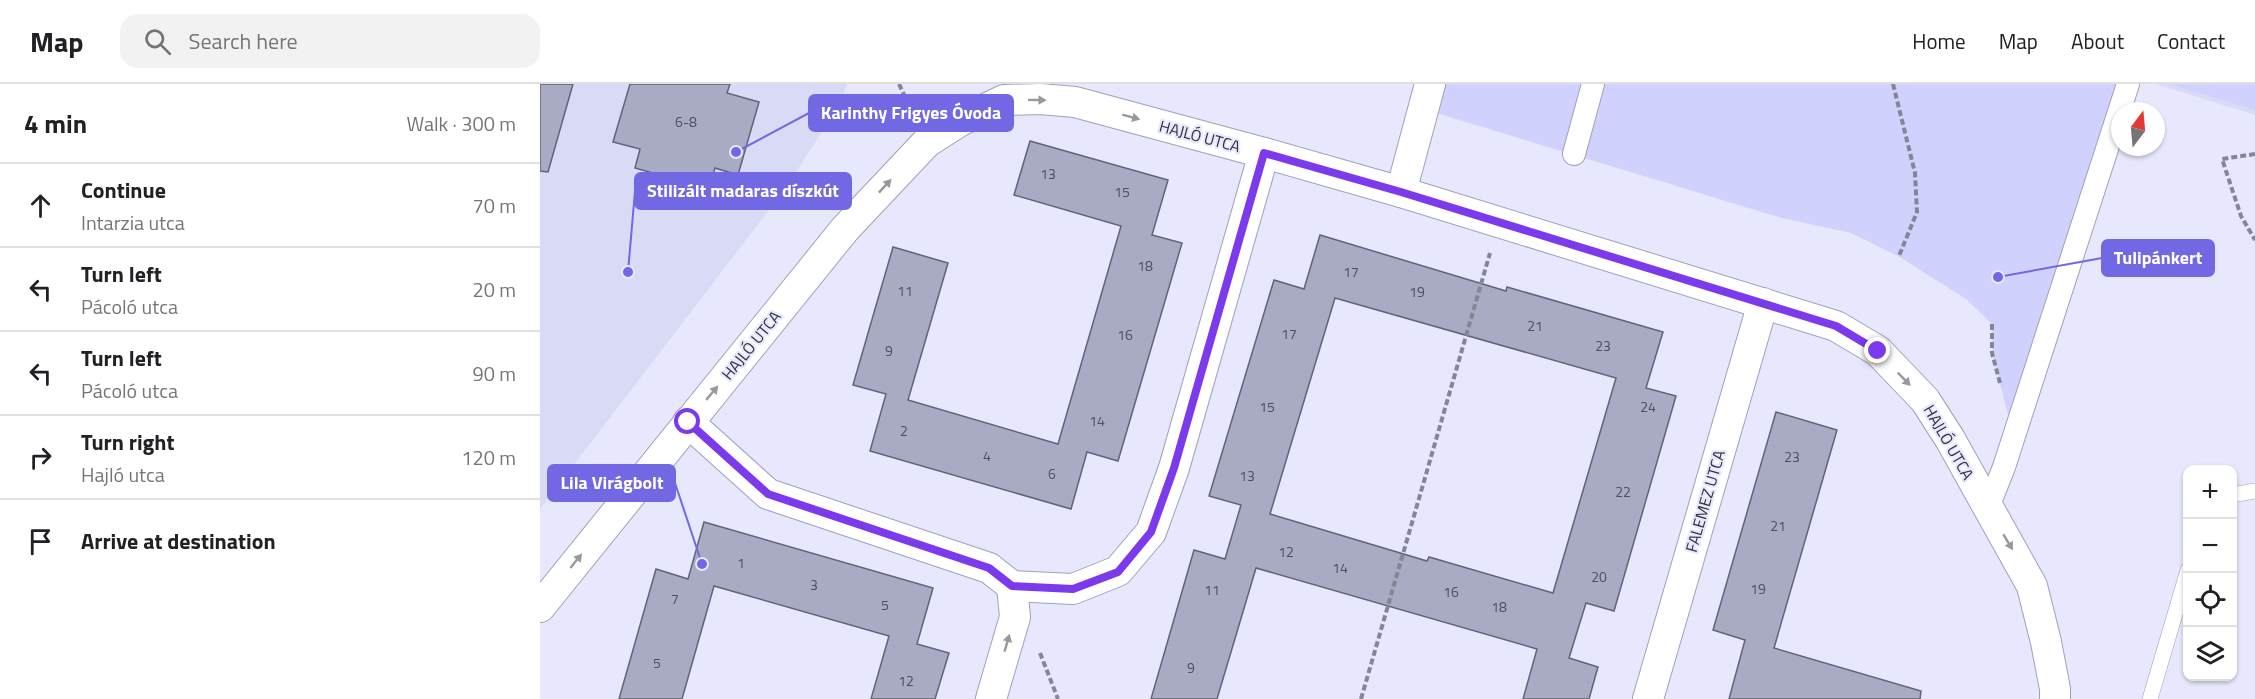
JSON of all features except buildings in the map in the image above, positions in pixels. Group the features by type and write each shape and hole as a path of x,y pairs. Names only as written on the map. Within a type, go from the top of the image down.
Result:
{"street":[{"path":"1401,192 1430,84"},
{"path":"1574,154 1593,84"},
{"path":"1987,510 2004,467 2128,84"},
{"name":"HAJLÓ UTCA","path":"540,607 845,229 927,142 960,121 1004,100 1040,99 1075,102 1401,192 1836,326 1878,351 1925,400 1950,440 1987,510 2032,586 2046,642 2055,699"},
{"path":"688,422 768,494 989,568 1012,586 1073,589 1118,572 1151,532 1174,468 1264,153"},
{"name":"FALEMEZ UTCA","path":"1648,699 1763,303"},
{"path":"991,699 1015,616 1012,586"}],"lane":[{"path":"2237,494 2255,490"},
{"path":"2150,699 2186,573"}],"path":[{"path":"1893,84 1915,173 1917,212 1899,256"},
{"path":"2255,154 2222,159 2241,216 2255,240"},
{"path":"1361,699 1499,222"}],"shaded area":[{"path":"540,84 847,84 840,104 785,189 540,509"},
{"path":"1430,84 2128,84 2122,102 2111,102 2111,136 2013,433 1992,353 1992,324 1966,299 1898,256 1851,233 1782,218 1423,109"},
{"path":"2156,84 2255,84 2255,115"},
{"path":"2169,84 2255,84 2255,110"}],"place":[{"name":"Karinthy Frigyes Óvoda","path":"736,152"},
{"name":"Stilizált madaras díszkút","path":"628,272"},
{"name":"Tulipánkert","path":"1998,277"},
{"name":"Lila Virágbolt","path":"702,564"}],"route":[{"path":"688,422 768,494 989,568 1012,586 1073,589 1118,572 1151,532 1174,468 1264,153 1401,192 1836,326 1878,351"}]}
